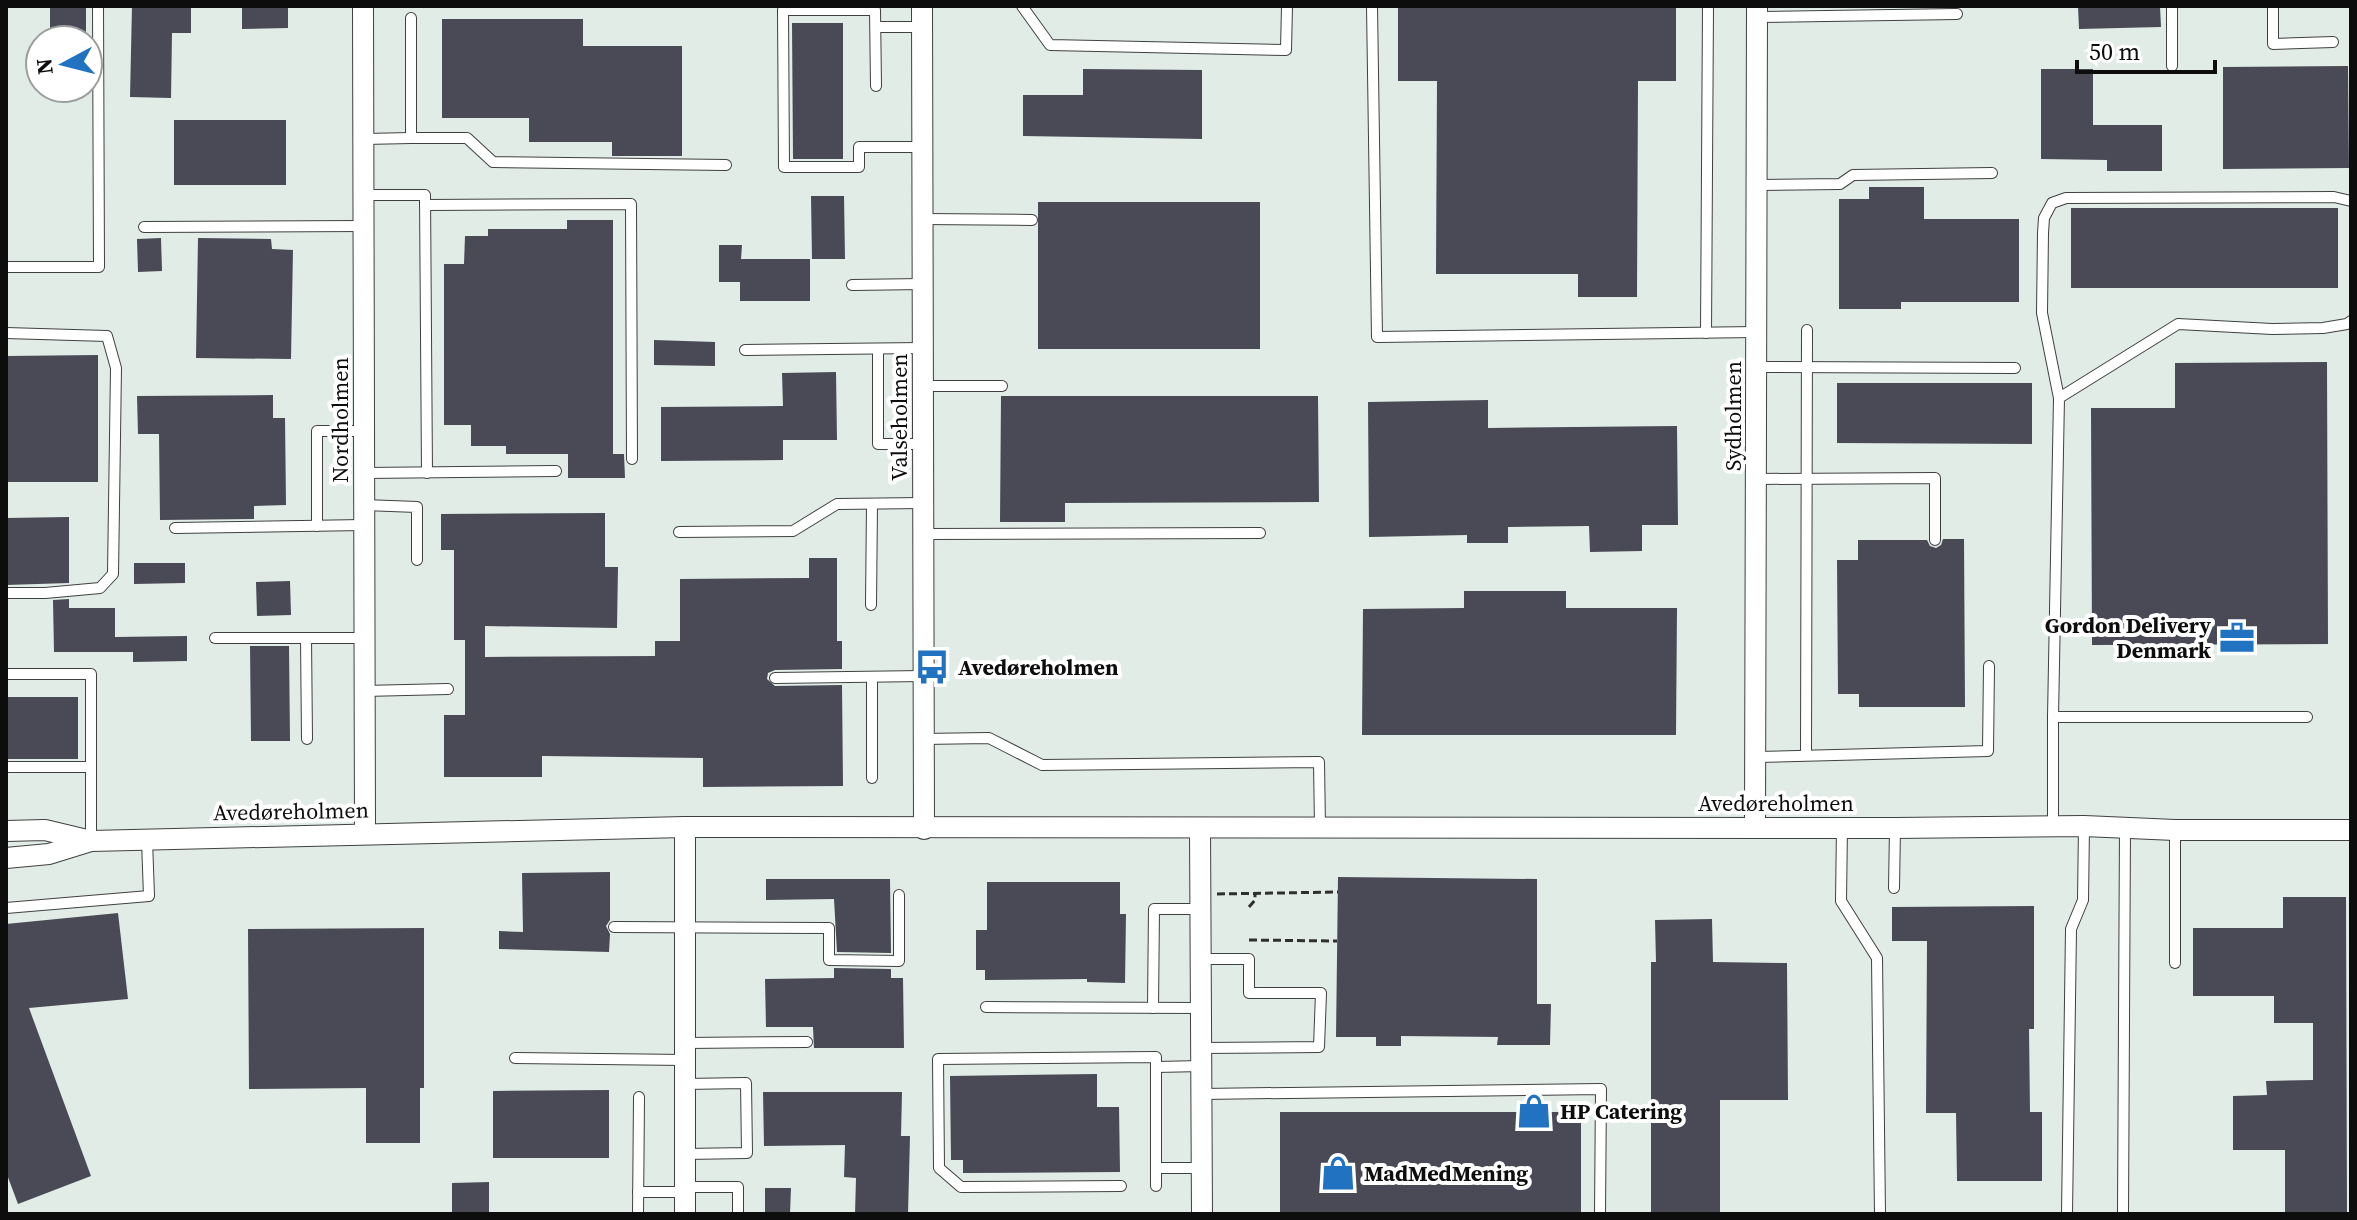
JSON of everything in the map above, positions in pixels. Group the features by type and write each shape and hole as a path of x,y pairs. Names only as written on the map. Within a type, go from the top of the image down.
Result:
{"street":[{"name":"Nordholmen","path":"363,6 365,834"},
{"name":"Valseholmen","path":"922,6 924,829"},
{"name":"Sydholmen","path":"1755,826 1757,11"},
{"name":"Avedøreholmen","path":"6,831 45,830 91,841 685,827 2084,826 2175,830 2351,830"},
{"path":"685,827 685,1214"},
{"path":"1200,828 1202,1214"},
{"name":"Avedøreholmen","path":"6,858 49,854 91,841"}],"lane":[{"path":"6,267 99,267 98,6"},
{"path":"1022,6 1050,45 1286,50 1287,6"},
{"path":"1372,6 1377,337 1756,332"},
{"path":"1706,333 1708,6"},
{"path":"2172,6 2172,66"},
{"path":"2273,6 2273,44 2333,42"},
{"path":"876,86 875,10 783,10 784,167 859,167 859,147 923,147"},
{"path":"1757,11 1957,14"},
{"path":"411,18 411,138"},
{"path":"876,27 922,27"},
{"path":"364,139 467,138 493,162 726,165"},
{"path":"1757,185 1840,184 1853,175 1992,173"},
{"path":"363,195 425,195 427,473"},
{"path":"2053,826 2059,398 2042,313 2044,218 2052,203 2066,198 2334,197 2351,201"},
{"path":"425,205 631,204 632,459"},
{"path":"922,219 1032,220"},
{"path":"144,227 363,226"},
{"path":"852,285 922,284"},
{"path":"2059,398 2178,324 2272,329 2323,328 2351,321"},
{"path":"1806,755 1807,330"},
{"path":"6,333 107,336 116,368 113,574 100,588 6,593"},
{"path":"745,350 922,348"},
{"path":"878,349 878,444 922,444"},
{"path":"1756,367 2015,368"},
{"path":"922,386 1002,386"},
{"path":"317,526 317,431 364,431"},
{"path":"364,473 556,471"},
{"path":"1757,479 1935,478 1935,540"},
{"path":"679,532 793,531 837,504 923,503"},
{"path":"871,605 872,504"},
{"path":"175,528 317,526 417,507 417,560"},
{"path":"923,534 1260,533"},
{"path":"215,638 364,638"},
{"path":"306,638 307,739"},
{"path":"1756,757 1988,751 1989,666"},
{"path":"6,674 91,674 91,841"},
{"path":"775,678 923,676"},
{"path":"872,677 872,778"},
{"path":"364,691 448,689"},
{"path":"2053,717 2307,717"},
{"path":"922,739 989,738 1042,765 1319,762 1320,827"},
{"path":"6,767 91,767"},
{"path":"2067,1214 2071,929 2083,900 2084,826"},
{"path":"1842,827 1841,901 1877,958 1880,1214"},
{"path":"2123,1214 2125,827"},
{"path":"1894,888 1895,828"},
{"path":"2175,830 2175,963"},
{"path":"6,908 149,896 147,840"},
{"path":"614,927 829,928 829,960 899,961 899,895"},
{"path":"1153,1008 1154,909 1201,902"},
{"path":"1156,1067 1202,1057 1319,1047 1321,993 1249,993 1249,959 1201,959"},
{"path":"986,1007 1201,1008"},
{"path":"515,1058 685,1052 807,1042"},
{"path":"1121,1186 961,1187 939,1168 938,1059 1156,1057 1156,1186"},
{"path":"685,1084 746,1083 747,1153 685,1154"},
{"path":"1202,1094 1601,1089 1600,1214"},
{"path":"638,1214 639,1097"},
{"path":"1156,1168 1202,1168"},
{"path":"638,1192 738,1187 738,1214"}],"path":[{"path":"1201,902 1255,894 1338,892"},
{"path":"1249,907 1255,900 1255,894"},
{"path":"1249,940 1337,941"}],"shaded area":[{"path":"6,6 2351,6 2351,1214 6,1214"}],"building":[{"path":"50,6 86,6 86,24 50,24"},
{"path":"132,6 191,6 191,33 172,33 171,98 130,97"},
{"path":"242,6 288,6 288,28 242,29"},
{"path":"1398,6 1676,6 1676,81 1638,81 1637,297 1578,297 1578,274 1436,274 1437,81 1398,81"},
{"path":"2078,6 2160,6 2161,27 2079,29"},
{"path":"442,19 583,19 583,46 682,46 682,156 612,156 612,142 529,142 529,118 442,118"},
{"path":"792,23 843,23 843,159 793,159"},
{"path":"2348,66 2349,168 2223,169 2223,67"},
{"path":"1083,69 1202,70 1202,139 1023,136 1023,95 1083,95"},
{"path":"2041,69 2093,69 2093,125 2162,125 2162,171 2107,171 2107,160 2041,159"},
{"path":"174,120 286,120 286,185 174,185"},
{"path":"1869,187 1924,187 1924,219 2019,219 2019,302 1901,302 1901,309 1839,309 1839,199 1869,199"},
{"path":"811,196 844,196 845,259 812,259"},
{"path":"1038,202 1260,202 1260,349 1038,349"},
{"path":"2071,208 2338,208 2338,288 2071,288"},
{"path":"567,220 613,220 613,454 624,454 625,478 568,478 568,454 506,454 506,446 471,446 471,425 444,425 444,264 464,264 465,236 488,236 488,229 567,229"},
{"path":"161,238 162,271 138,272 137,239"},
{"path":"198,238 271,239 272,249 293,250 291,359 196,358"},
{"path":"719,245 742,245 741,259 810,259 810,301 740,301 740,282 719,282"},
{"path":"654,340 715,342 715,366 654,365"},
{"path":"98,355 98,482 6,482 6,356"},
{"path":"2327,362 2328,644 2092,645 2091,408 2175,408 2175,363"},
{"path":"836,372 837,440 783,440 783,460 661,461 661,407 783,406 782,373"},
{"path":"1837,383 2032,383 2032,444 1837,443"},
{"path":"273,395 273,418 285,418 286,505 254,506 254,519 160,520 159,434 138,434 137,396"},
{"path":"1001,396 1318,396 1319,502 1065,503 1065,522 1000,522"},
{"path":"1488,400 1488,428 1677,426 1678,525 1642,525 1642,551 1590,552 1589,526 1508,527 1508,543 1467,543 1467,535 1369,537 1368,402"},
{"path":"605,513 605,567 618,567 617,628 485,626 485,657 655,656 655,641 680,641 680,579 809,578 809,558 837,558 837,641 842,641 842,669 775,670 768,673 767,679 775,686 842,685 843,786 703,787 703,758 542,756 542,777 444,777 444,715 465,715 465,640 454,640 454,550 441,550 441,514"},
{"path":"69,517 69,583 6,585 6,518"},
{"path":"1943,539 1964,539 1965,707 1859,707 1859,694 1838,694 1837,560 1858,560 1858,540 1927,540 1930,546 1936,548"},
{"path":"134,563 185,563 185,583 134,584"},
{"path":"290,581 291,615 257,616 256,582"},
{"path":"1464,591 1566,591 1566,608 1677,608 1676,735 1362,735 1363,609 1464,608"},
{"path":"69,599 69,608 115,608 115,637 187,636 187,661 133,662 133,652 54,652 53,600"},
{"path":"250,646 289,646 290,741 251,741"},
{"path":"6,697 78,697 78,759 6,759"},
{"path":"610,872 610,920 606,926 610,934 609,952 499,949 499,931 523,932 522,873"},
{"path":"1338,877 1537,879 1537,1004 1551,1004 1550,1045 1497,1045 1498,1037 1401,1036 1401,1046 1376,1046 1376,1037 1336,1037"},
{"path":"766,879 890,879 891,953 837,952 834,899 766,900"},
{"path":"987,882 1120,882 1120,914 1126,914 1125,983 1087,982 1087,979 985,980 985,970 976,970 976,930 987,930"},
{"path":"2283,897 2346,897 2347,1214 2285,1214 2285,1150 2233,1150 2233,1096 2267,1095 2266,1081 2313,1080 2313,1023 2274,1023 2274,996 2193,996 2193,928 2283,928"},
{"path":"2034,906 2034,1029 2029,1029 2030,1112 2042,1112 2042,1181 1957,1181 1956,1113 1926,1113 1927,941 1892,941 1892,907"},
{"path":"118,913 128,999 29,1008 91,1176 18,1204 6,1172 6,924"},
{"path":"1712,919 1713,962 1787,963 1788,1100 1720,1100 1720,1214 1651,1214 1651,962 1656,962 1655,920"},
{"path":"424,928 424,1088 420,1088 420,1143 366,1143 366,1088 249,1089 248,929"},
{"path":"834,968 891,969 891,978 903,978 904,1048 814,1048 813,1027 766,1027 765,979 834,978"},
{"path":"1097,1074 1097,1107 1119,1107 1120,1172 963,1173 963,1160 951,1160 950,1076"},
{"path":"609,1090 609,1158 493,1158 493,1091"},
{"path":"763,1092 902,1092 901,1136 910,1136 908,1214 855,1214 856,1178 844,1177 845,1145 764,1146"},
{"path":"1280,1112 1581,1112 1581,1214 1280,1214"},
{"path":"489,1182 489,1214 452,1214 452,1183"},
{"path":"765,1188 791,1188 790,1214 765,1214"}],"place":[{"name":"Gordon Delivery Denmark","path":"2237,638"},
{"name":"Avedøreholmen","path":"932,667"},
{"name":"HP Catering","path":"1534,1111"},
{"name":"MadMedMening","path":"1338,1173"}]}
